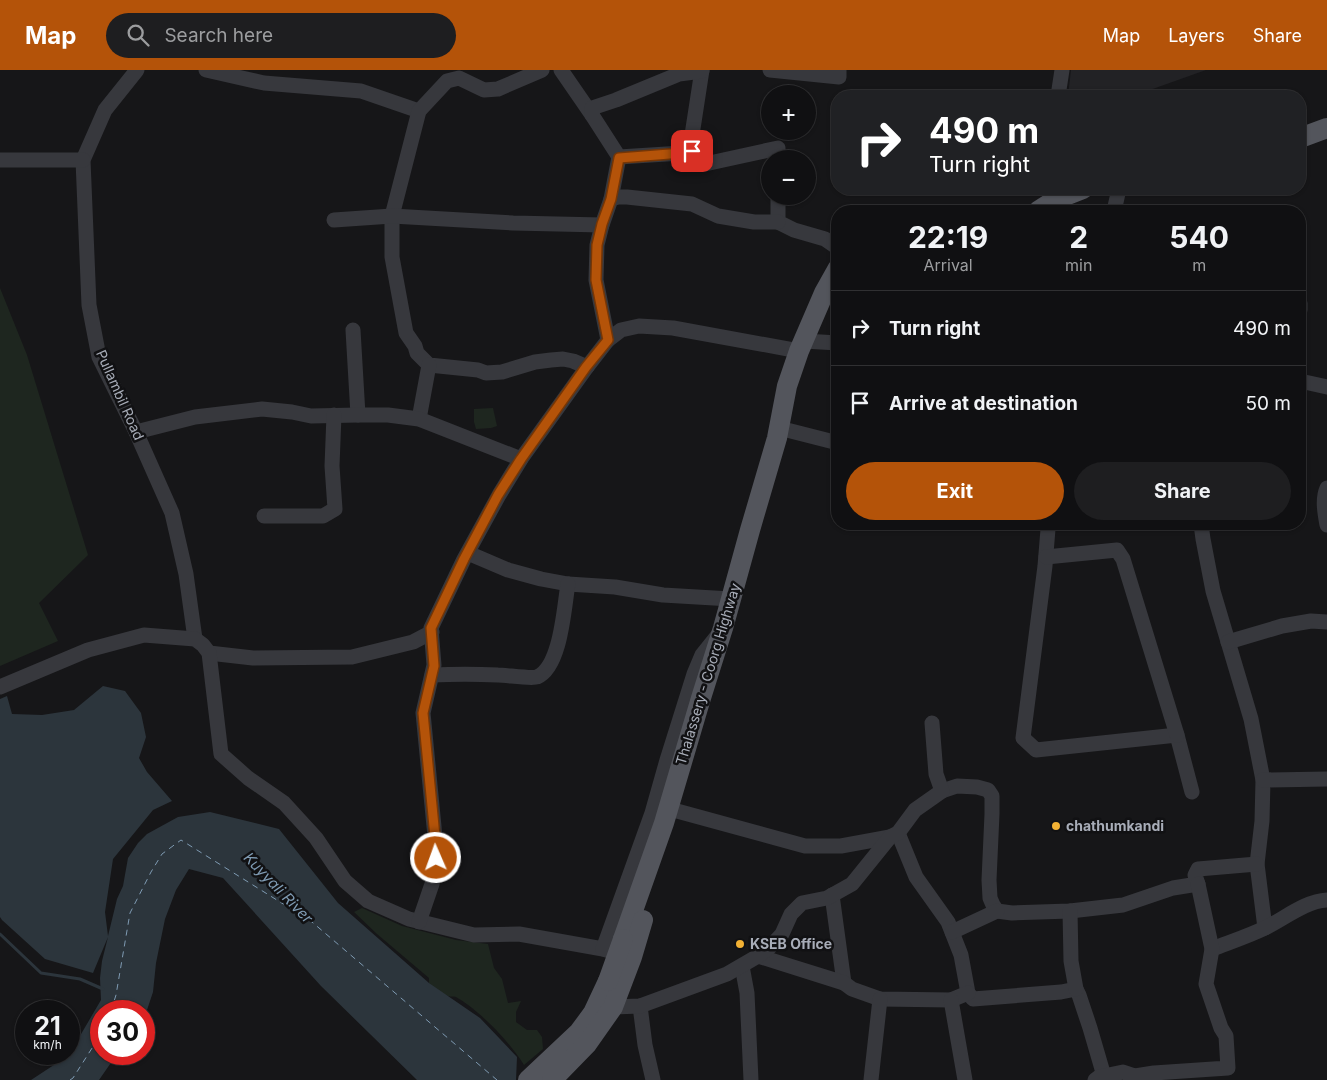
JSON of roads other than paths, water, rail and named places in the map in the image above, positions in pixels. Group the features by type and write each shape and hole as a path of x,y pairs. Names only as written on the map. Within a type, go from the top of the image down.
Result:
{"main road":[{"path":"1306,136 1327,128"},
{"path":"1044,205 1054,195"},
{"name":"Thalassery - Coorg Highway","path":"549,1072 593,1013 608,981 623,939 664,823 723,628 778,438 787,386 801,346 831,279"},
{"path":"528,1080 549,1072 587,1044 613,1007 632,957 698,748 710,701 710,671"}],"street":[{"name":"Pullambil Road","path":"137,70 106,110 83,160 89,306 100,358 172,513 186,574 195,639"},
{"path":"206,70 264,83 361,91 419,111"},
{"path":"542,70 498,89 484,90 458,74 447,81 419,111 392,216 392,257 406,333 415,346 417,353 429,364 478,370 486,373 502,372 535,362 563,359 586,367"},
{"path":"561,70 619,158 611,199 597,245 596,280 608,340"},
{"path":"770,70 840,77 839,70"},
{"path":"1059,90 1062,70"},
{"path":"592,115 592,108 679,74 702,71 692,135 692,151 696,162 705,164 761,152"},
{"path":"619,158 692,151"},
{"path":"0,160 83,160"},
{"path":"611,199 627,197 692,204 718,216 754,222 778,222 794,230 825,239 831,243"},
{"path":"778,205 778,222"},
{"path":"334,220 392,216 514,223 602,224"},
{"path":"419,922 436,868 436,847 423,713 434,666 431,628 498,495 586,367 608,340 621,330 638,326 674,328 801,346 831,344"},
{"path":"353,330 358,415"},
{"path":"419,419 429,364"},
{"path":"1306,382 1327,387"},
{"path":"136,432 195,417 262,409 311,416 388,415 419,419 521,459"},
{"path":"264,516 323,516 335,510 332,466 334,415"},
{"path":"779,428 831,441"},
{"path":"1327,488 1325,492 1327,525"},
{"path":"1048,530 1024,738 1036,750 1177,735"},
{"path":"1202,530 1213,591 1251,719 1263,780 1262,821 1257,864 1265,928"},
{"path":"1046,557 1117,550 1123,559 1177,735 1192,792"},
{"path":"468,553 508,570 568,584 615,587 663,595 731,599"},
{"path":"432,675 460,674 536,677 547,669 556,652 568,584"},
{"path":"1228,642 1282,626 1311,621 1327,622"},
{"path":"603,949 652,813 694,674 702,655 723,628"},
{"path":"209,653 253,658 352,656 413,642 432,632"},
{"path":"0,687 88,650 144,635 195,639 204,645 209,653 221,754 248,778 284,803 316,838 345,882 368,901 409,919 474,935 519,934 603,949 632,957"},
{"path":"932,723 936,774 942,791"},
{"path":"1263,780 1327,779"},
{"path":"613,1007 640,1006 727,974 758,956 782,934 791,914 802,903 827,898 852,884 915,810 942,791 957,786 988,790 992,796 989,880 990,898 996,911"},
{"path":"677,811 805,846 840,846 894,835"},
{"path":"894,835 916,877 948,922 961,955 968,993 974,999 1061,992 1076,989"},
{"path":"1070,911 1072,961 1076,989 1090,1028 1099,1078 1123,1072 1135,1076 1154,1073 1232,1074 1226,1036 1221,1028 1206,984 1212,949 1195,875 1198,869 1257,864"},
{"path":"952,932 996,911 1012,913 1070,911 1123,905 1173,888 1198,884"},
{"path":"832,895 844,984"},
{"path":"1212,949 1265,928 1318,900 1327,900"},
{"path":"758,956 844,984 852,989 880,999 951,1000 968,993"},
{"path":"742,966 748,993 751,1080"},
{"path":"871,1080 880,999"},
{"path":"951,1000 965,1080"},
{"path":"640,1006 645,1045 653,1080"}],"water":[{"name":"Kuyyali River","path":"103,686 125,691 141,713 146,737 139,758 147,772 172,801 153,810 113,859 105,912 108,936 117,899 123,886 128,858 147,834 178,817 210,812 279,829 338,903 429,983 480,1018 517,1057 516,1080 417,1080 321,986 223,878 189,869 176,890 165,919 150,1000 101,1000 100,978 108,937 93,973 45,959 0,917 0,699 7,696 12,714 42,715 74,710"},
{"path":"90,1019 90,1065 109,1065 99,1080 31,1080 54,1065 80,1065 80,1036"}],"waterway":[{"path":"0,934 41,973 80,979 103,989"}],"place":[{"name":"chathumkandi","path":"1056,826"},
{"name":"KSEB Office","path":"740,944"}]}
